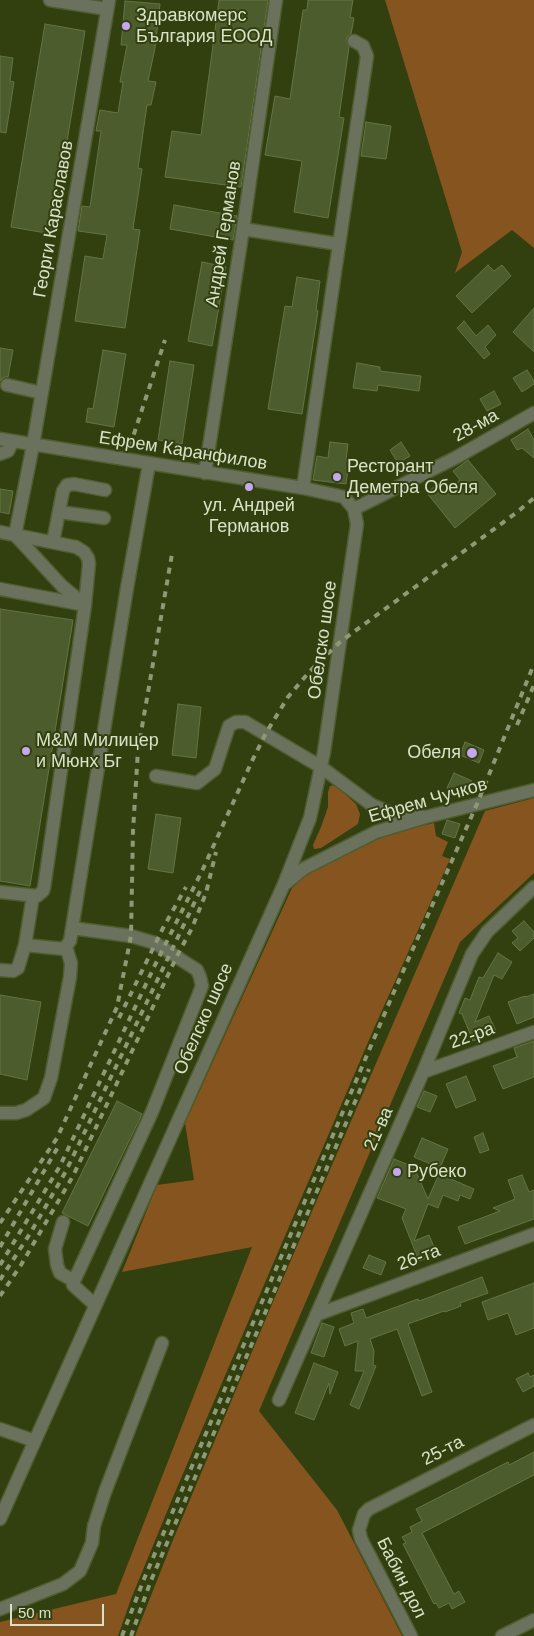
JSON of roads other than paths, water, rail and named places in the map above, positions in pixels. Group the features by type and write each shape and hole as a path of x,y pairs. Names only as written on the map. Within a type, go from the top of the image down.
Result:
{"street":[{"path":"50,0 108,4"},
{"name":"Андрей Германов","path":"205,473 276,0"},
{"name":"Георги Караславов","path":"15,535 33,445 108,4"},
{"path":"303,488 367,56 363,46 354,40"},
{"path":"243,229 338,244"},
{"path":"7,385 42,393"},
{"name":"28-ма","path":"354,509 457,457 534,413"},
{"name":"Ефрем Каранфилов","path":"0,439 303,488 344,497 354,509"},
{"path":"0,454 8,451 13,441"},
{"path":"25,945 64,949 70,941 126,588 149,464"},
{"path":"53,542 63,491 67,485 74,484 105,490"},
{"name":"Обелско шосе","path":"0,1519 284,884 310,818 324,752 357,524 354,509"},
{"path":"60,512 104,518"},
{"path":"0,532 76,547 84,552 89,564 44,888 40,894 33,896 0,892"},
{"path":"15,535 62,586 84,605"},
{"path":"0,589 84,605"},
{"path":"156,776 197,783 203,780 215,769 229,726 236,722 244,722 266,733 320,767 372,805 396,815 426,817"},
{"name":"Ефрем Чучков","path":"284,884 303,869 376,832 426,817 534,790"},
{"name":"21-ва","path":"279,1400 423,1072 472,954 487,932 534,888"},
{"path":"0,970 13,971 18,968 25,945 33,896"},
{"path":"72,928 130,936 155,944 197,970 202,986 152,1112 74,1282 73,1285 95,1305"},
{"path":"0,1113 16,1113 26,1110 44,1098 51,1078 70,977 71,963 66,947"},
{"name":"22-ра","path":"423,1072 534,1032"},
{"path":"63,1222 55,1249 57,1265 60,1273 74,1282"},
{"name":"26-та","path":"316,1315 534,1234"},
{"path":"0,1609 63,1584 80,1571 92,1543 94,1526 105,1492 162,1343"},
{"name":"25-та","path":"369,1509 534,1425"},
{"path":"0,1429 35,1441"},
{"name":"Бабин дол","path":"369,1509 360,1522 359,1530 362,1540 411,1636"},
{"path":"502,1636 534,1620"}],"railway":[{"path":"130,446 165,340"},
{"path":"0,1265 60,1166 155,965 203,869 252,761 266,733 288,697 310,671 340,642 534,498"},
{"path":"0,1223 57,1138 117,1007 131,936 133,831 138,750 172,554"},
{"path":"122,1636 144,1579 393,994 477,804 534,664"},
{"path":"517,725 534,685"},
{"path":"0,1296 21,1265 73,1176 192,928 206,893 216,852"},
{"path":"119,1018 163,928 186,887"},
{"path":"0,1280 31,1232 66,1171 200,891"},
{"path":"131,1636 150,1583 369,1069"},
{"path":"0,1247 58,1147"}],"place":[{"name":"Здравкомерс България ЕООД","path":"126,26"},
{"name":"Ресторант Деметра Обеля","path":"337,477"},
{"name":"ул. Андрей Германов","path":"249,487"},
{"name":"М&M Mилицер и Мюнх Бг","path":"26,751"},
{"name":"Обеля","path":"472,753"},
{"name":"Рубеко","path":"397,1172"}]}
